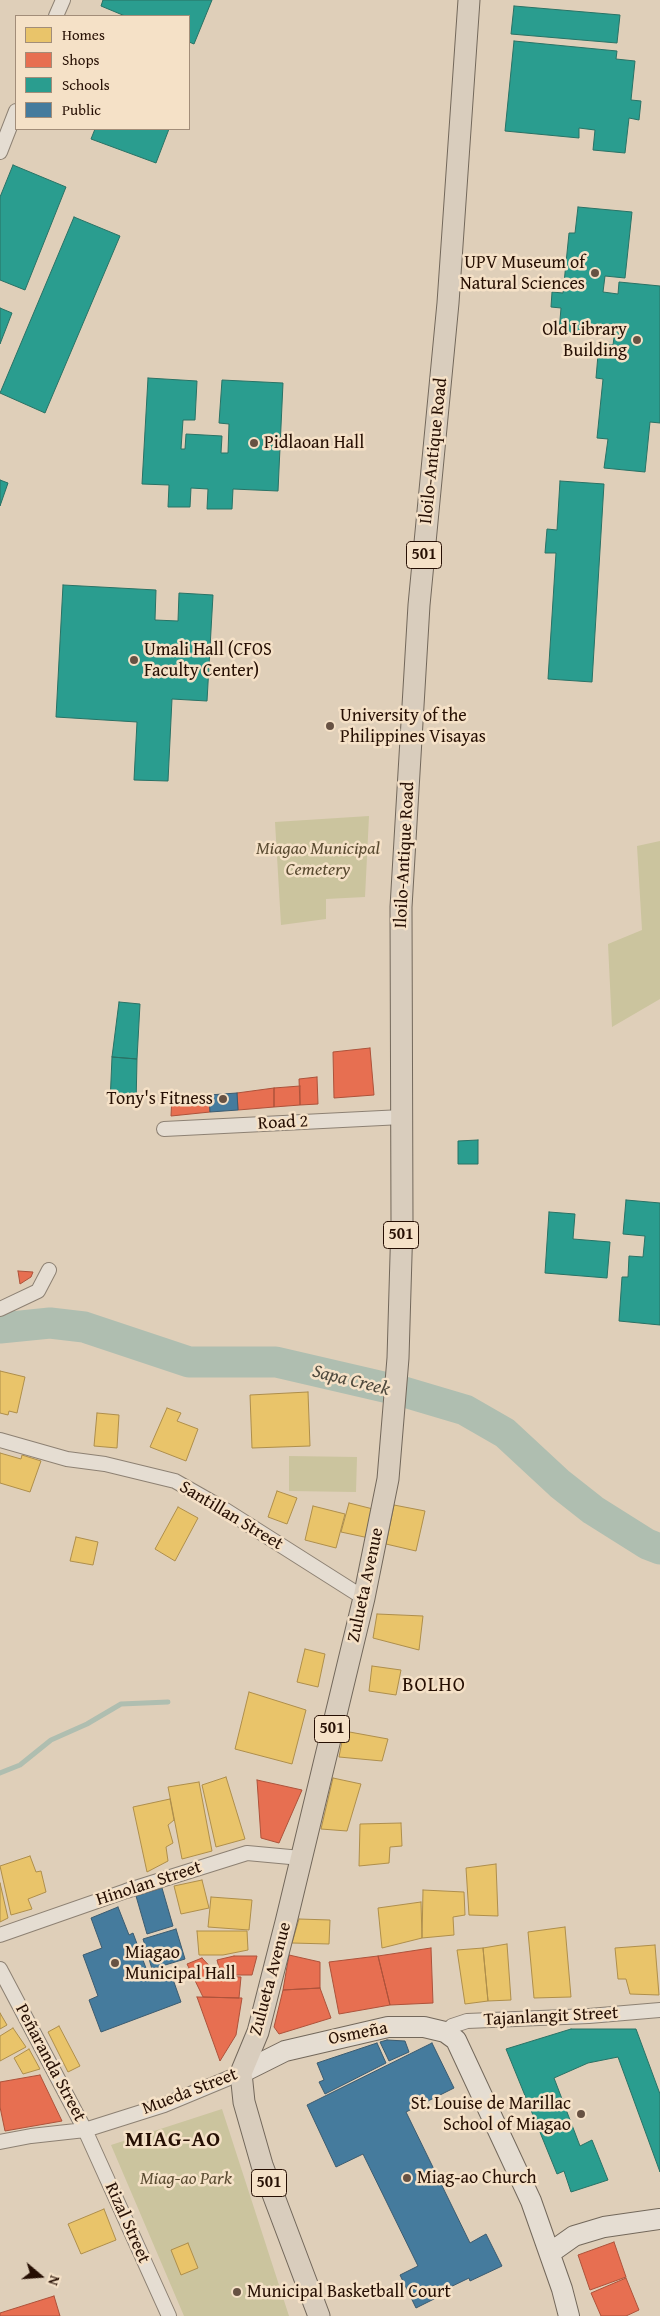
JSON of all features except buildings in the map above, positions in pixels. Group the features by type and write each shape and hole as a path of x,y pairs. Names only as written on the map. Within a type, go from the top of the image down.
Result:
{"main road":[{"name":"Iloilo-Antique Road","path":"402,1114 402,907 419,605 448,303 469,0"},
{"name":"Zulueta Avenue","path":"318,2316 262,2165 244,2102 364,1598 388,1479 398,1358 402,1114"},
{"name":"Zulueta Avenue","path":"252,2062 256,2102 333,2316"}],"street":[{"path":"56,15 63,0"},
{"path":"0,152 15,114"},
{"name":"Road 2","path":"164,1129 402,1114"},
{"path":"0,1309 38,1291 49,1270"},
{"name":"Santillan Street","path":"0,1440 67,1459 105,1464 175,1481 219,1506 364,1598"},
{"name":"Hinolan Street","path":"0,1935 126,1891 247,1853 301,1858"},
{"name":"Peñaranda Street","path":"0,1969 85,2130"},
{"name":"Tajanlangit Street","path":"450,2036 452,2026 467,2021 589,2016 660,2010"},
{"name":"Osmeña","path":"252,2062 388,2027 424,2027 450,2036"},
{"path":"450,2036 514,2162 540,2224 569,2316"},
{"name":"Mueda Street","path":"0,2142 31,2136 85,2130 164,2105 252,2062"},
{"name":"Rizal Street","path":"85,2130 169,2316"},
{"path":"550,2253 574,2236 604,2227 660,2219"},
{"path":"540,2224 574,2236"}],"green space":[{"name":"Miagao Municipal Cemetery","path":"369,816 365,897 326,899 326,919 281,925 275,822"},
{"path":"660,841 660,999 612,1027 608,944 642,930 637,846"},
{"path":"289,1456 357,1457 356,1492 289,1491"},
{"name":"Miag-ao Park","path":"222,2109 289,2316 184,2316 111,2145"}],"waterway":[{"name":"Sapa Creek","path":"0,1328 50,1323 84,1327 189,1362 276,1362 401,1391 465,1410 505,1433 560,1484 593,1510 647,1544 660,1549"},
{"path":"0,1773 20,1765 51,1740 87,1724 121,1704 168,1702"}],"place":[{"name":"UPV Museum of Natural Sciences","path":"595,273"},
{"name":"Old Library Building","path":"637,340"},
{"name":"Pidlaoan Hall","path":"254,443"},
{"name":"Umali Hall (CFOS Faculty Center)","path":"134,660"},
{"name":"University of the Philippines Visayas","path":"330,726"},
{"name":"Tony's Fitness","path":"223,1099"},
{"name":"Miagao Municipal Hall","path":"115,1963"},
{"name":"St. Louise de Marillac School of Miagao","path":"581,2114"},
{"name":"Miag-ao Church","path":"407,2178"},
{"name":"Municipal Basketball Court","path":"237,2292"}],"district":[{"name":"BOLHO","path":"434,1686"},
{"name":"MIAG-AO","path":"173,2140"}]}
